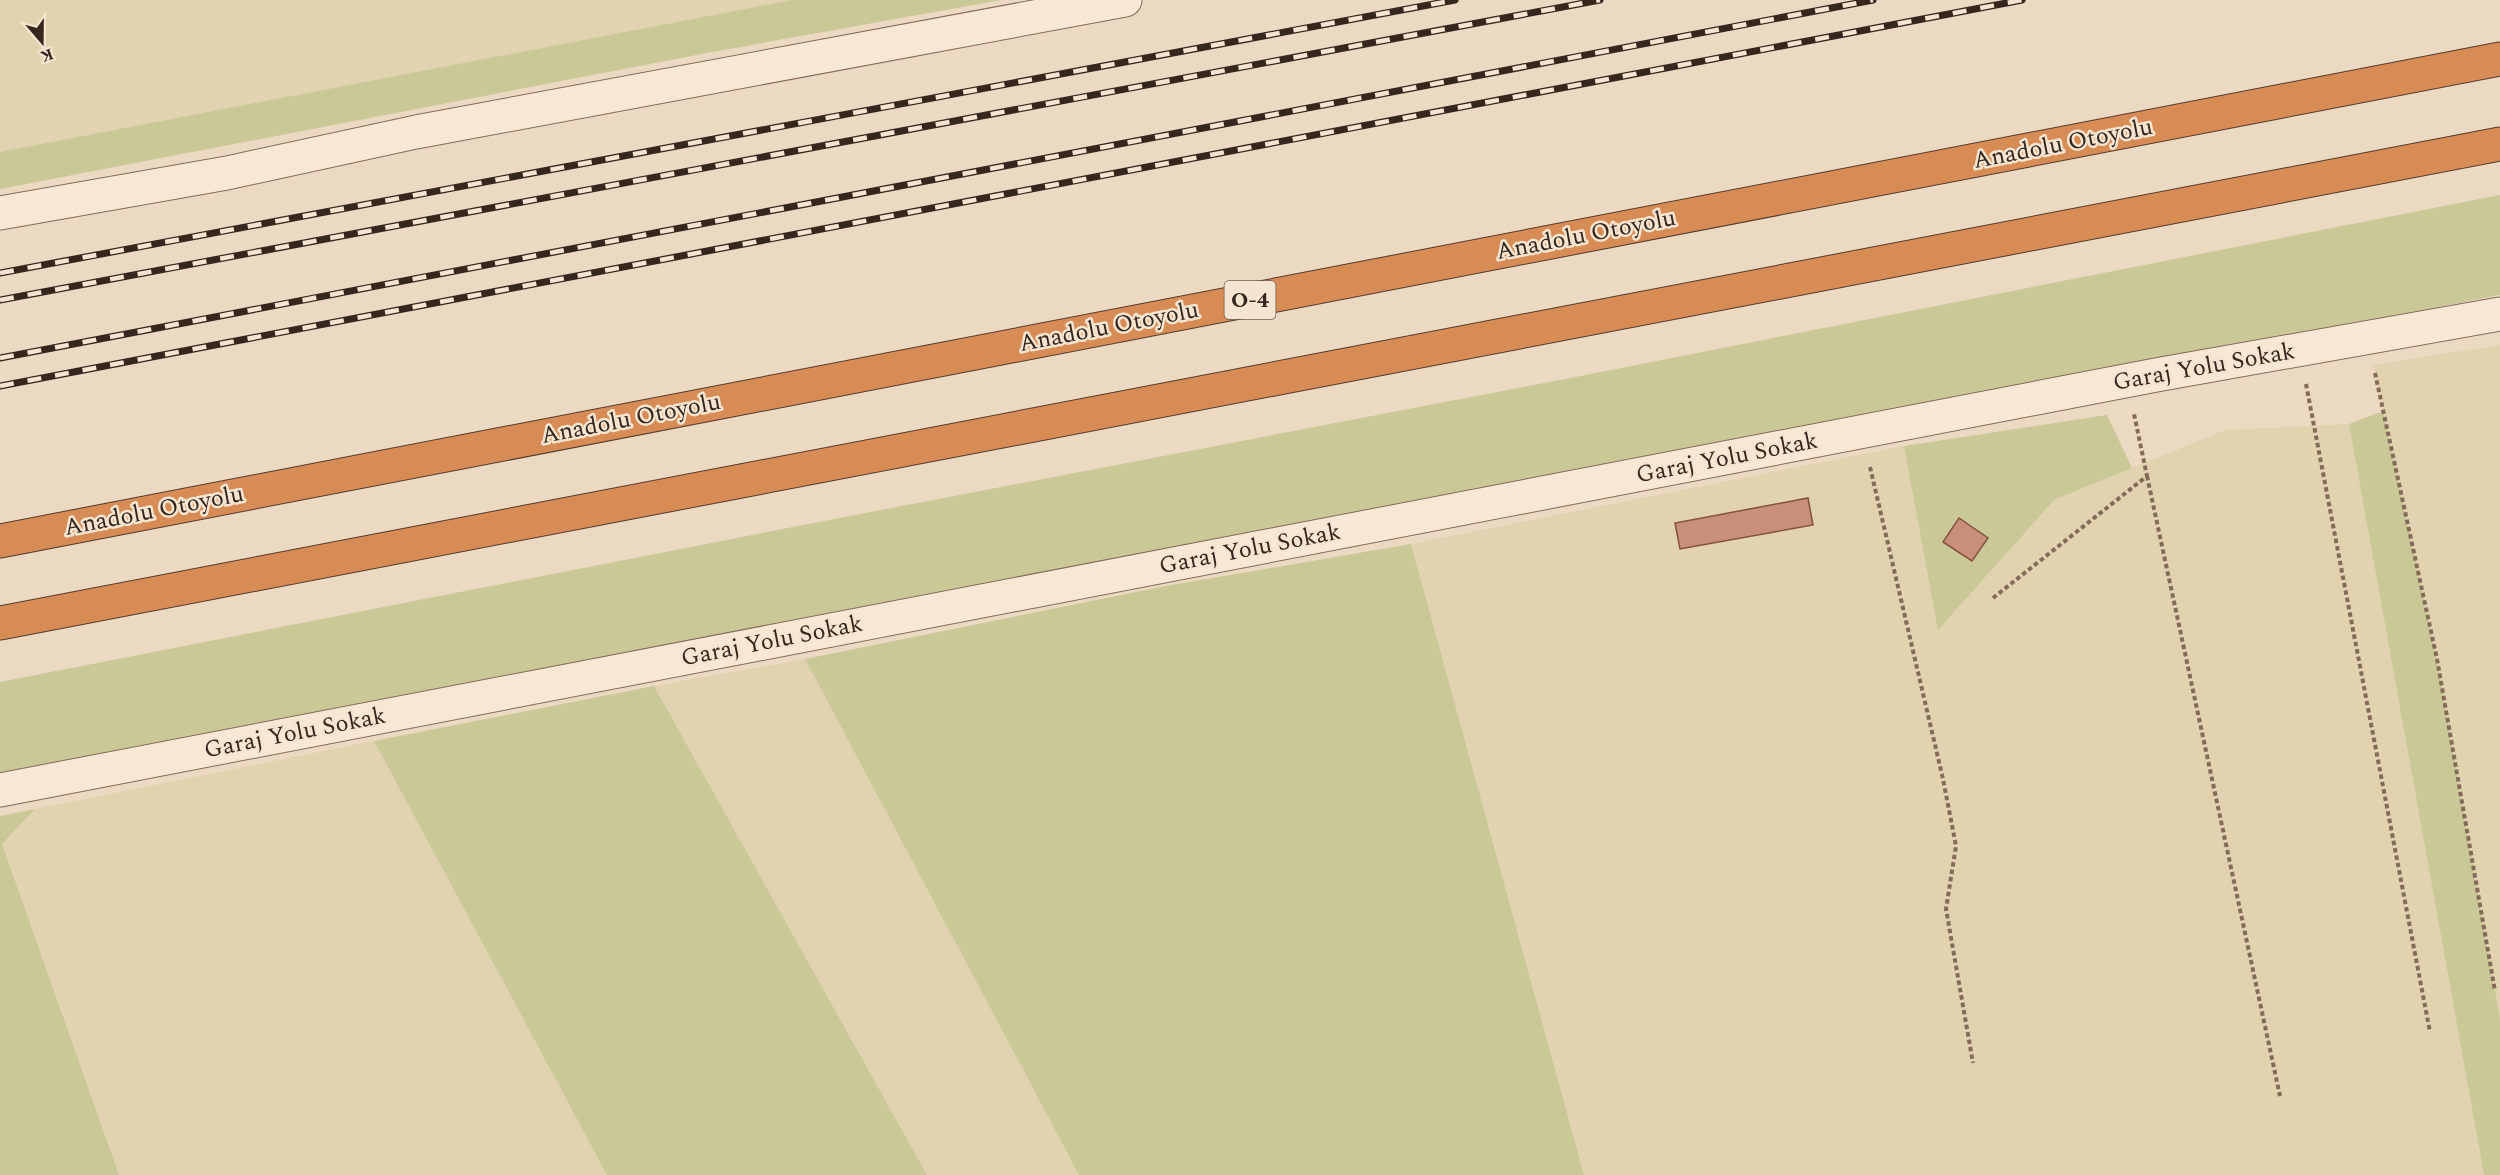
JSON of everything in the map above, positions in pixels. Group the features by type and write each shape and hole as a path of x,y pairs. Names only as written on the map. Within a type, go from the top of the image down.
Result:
{"highway":[{"name":"Anadolu Otoyolu","path":"0,541 2500,59"},
{"path":"0,623 2500,144"}],"street":[{"path":"0,213 227,173 416,132 1125,0"},
{"name":"Garaj Yolu Sokak","path":"0,790 2127,381 2500,314"}],"path":[{"path":"2366,338 2437,659 2495,991"},
{"path":"2299,350 2430,1032"},
{"path":"2127,381 2280,1096"},
{"path":"1862,432 1943,778 1956,846 1946,909 1973,1063"},
{"path":"1993,598 2147,476"}],"shaded area":[{"path":"0,0 792,0 0,152"},
{"path":"792,0 1001,0 707,53 0,189 0,152"},
{"path":"2500,195 2500,295 0,776 0,682 1555,381"},
{"path":"2500,345 2500,1019 2437,659 2373,365"},
{"path":"2383,411 2437,659 2500,1019 2500,1175 2484,1175 2349,424"},
{"path":"2107,415 2132,468 2054,500 1938,630 1904,446"},
{"path":"2349,424 2484,1175 1584,1175 1411,544 1904,446 1939,629 2054,500 2225,430"},
{"path":"1411,544 1584,1175 1079,1175 805,659 1166,586"},
{"path":"805,659 1079,1175 927,1175 654,686"},
{"path":"654,686 927,1175 607,1175 374,741"},
{"path":"374,741 607,1175 119,1175 2,844 35,809"},
{"path":"35,809 2,844 119,1175 0,1175 0,816"}],"building":[{"path":"1808,498 1813,525 1680,549 1675,523"},
{"path":"1959,518 1988,538 1972,561 1943,542"}],"railway":[{"path":"0,273 1455,0"},
{"path":"0,300 1600,0"},
{"path":"0,358 1873,0"},
{"path":"0,386 2022,0"}]}
